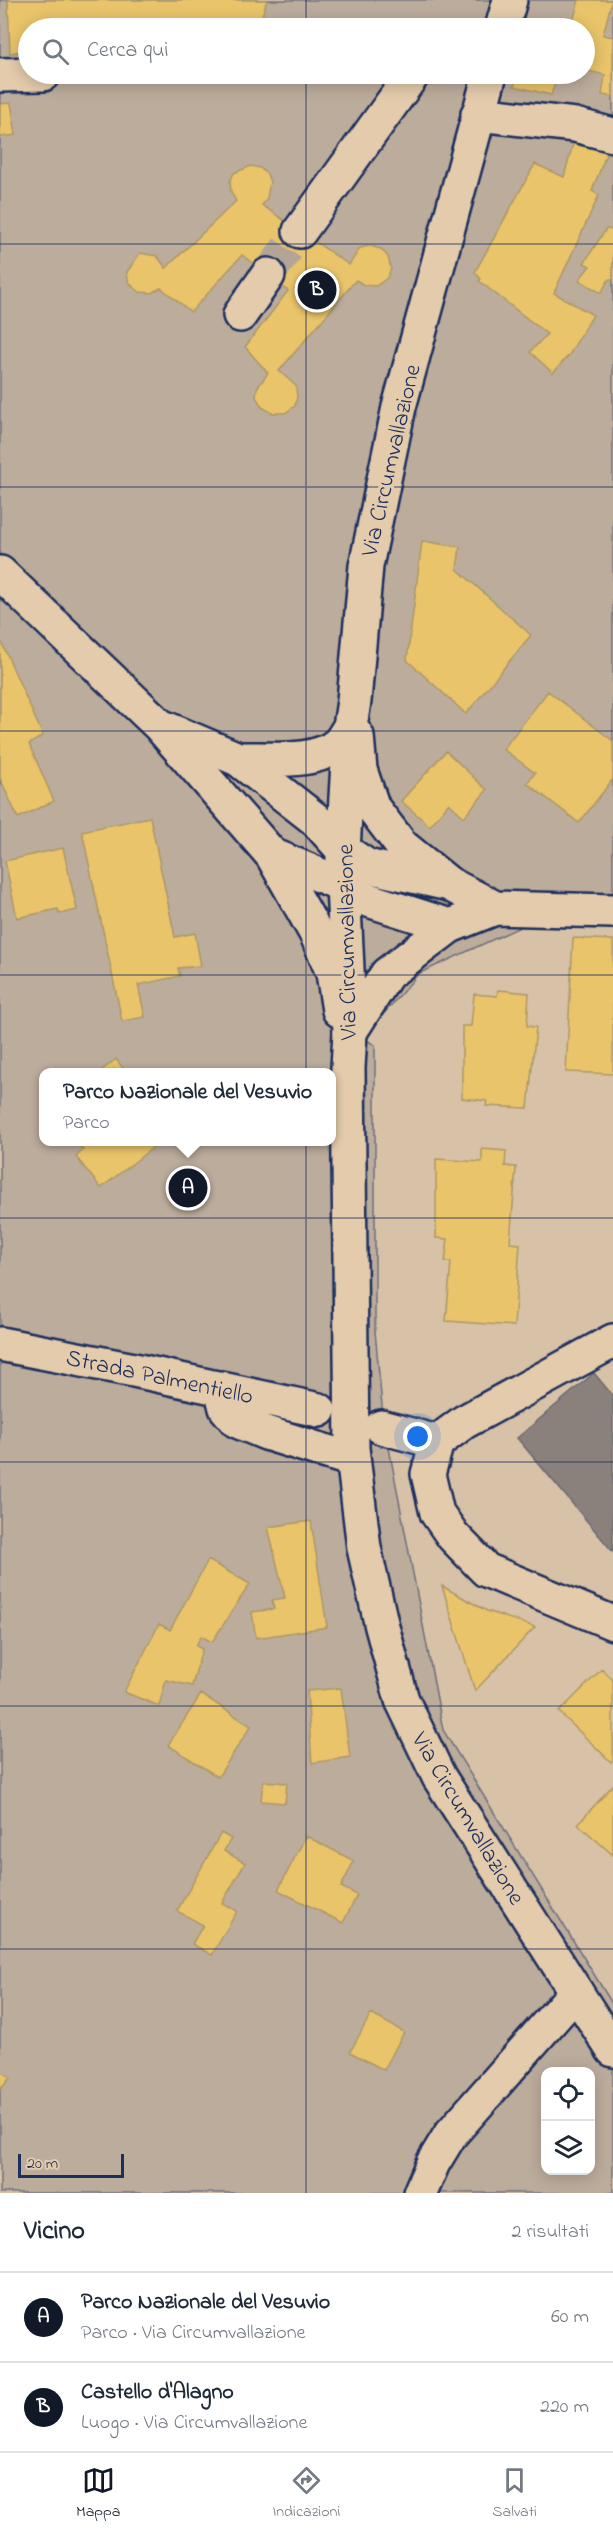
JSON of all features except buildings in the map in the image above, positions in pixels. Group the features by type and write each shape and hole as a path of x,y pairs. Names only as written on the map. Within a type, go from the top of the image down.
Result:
{"street":[{"path":"505,18 510,0"},
{"path":"0,75 18,75"},
{"path":"300,231 406,84"},
{"name":"Via Circumvallazione","path":"487,84 399,407 381,483 366,566 352,714 343,850 351,1032 348,1068 353,1460 364,1548 402,1700 440,1777 613,2050"},
{"path":"478,114 575,125 613,135"},
{"path":"240,315 268,275"},
{"path":"0,573 152,719 273,855 316,935 333,973 348,1068"},
{"path":"238,759 298,759 328,751 340,742 352,714"},
{"path":"352,714 360,770 373,808 402,846 449,884 495,908"},
{"path":"152,719 238,759 315,819 343,850 367,866 449,884"},
{"path":"273,855 343,885 365,899 450,926"},
{"path":"351,1032 387,974 450,926 495,908 613,911"},
{"path":"613,1341 464,1422 437,1442 428,1474 438,1513 471,1555 486,1570 613,1623"},
{"name":"Strada Palmentiello","path":"0,1344 319,1410"},
{"path":"221,1388 226,1408 237,1421 266,1433 353,1460"},
{"path":"381,1427 437,1442"},
{"path":"420,2193 433,2163 450,2135 576,1992"}],"shaded area":[{"path":"0,0 613,0 613,924 533,921 418,974 363,1038 375,1045 375,1331 383,1417 443,1730 613,2005 613,2193 0,2193"}],"tunnel":[{"path":"268,275 300,231"}],"place":[{"name":"Castello d'Alagno","path":"317,290"},
{"name":"Parco Nazionale del Vesuvio","path":"188,1188"}]}
